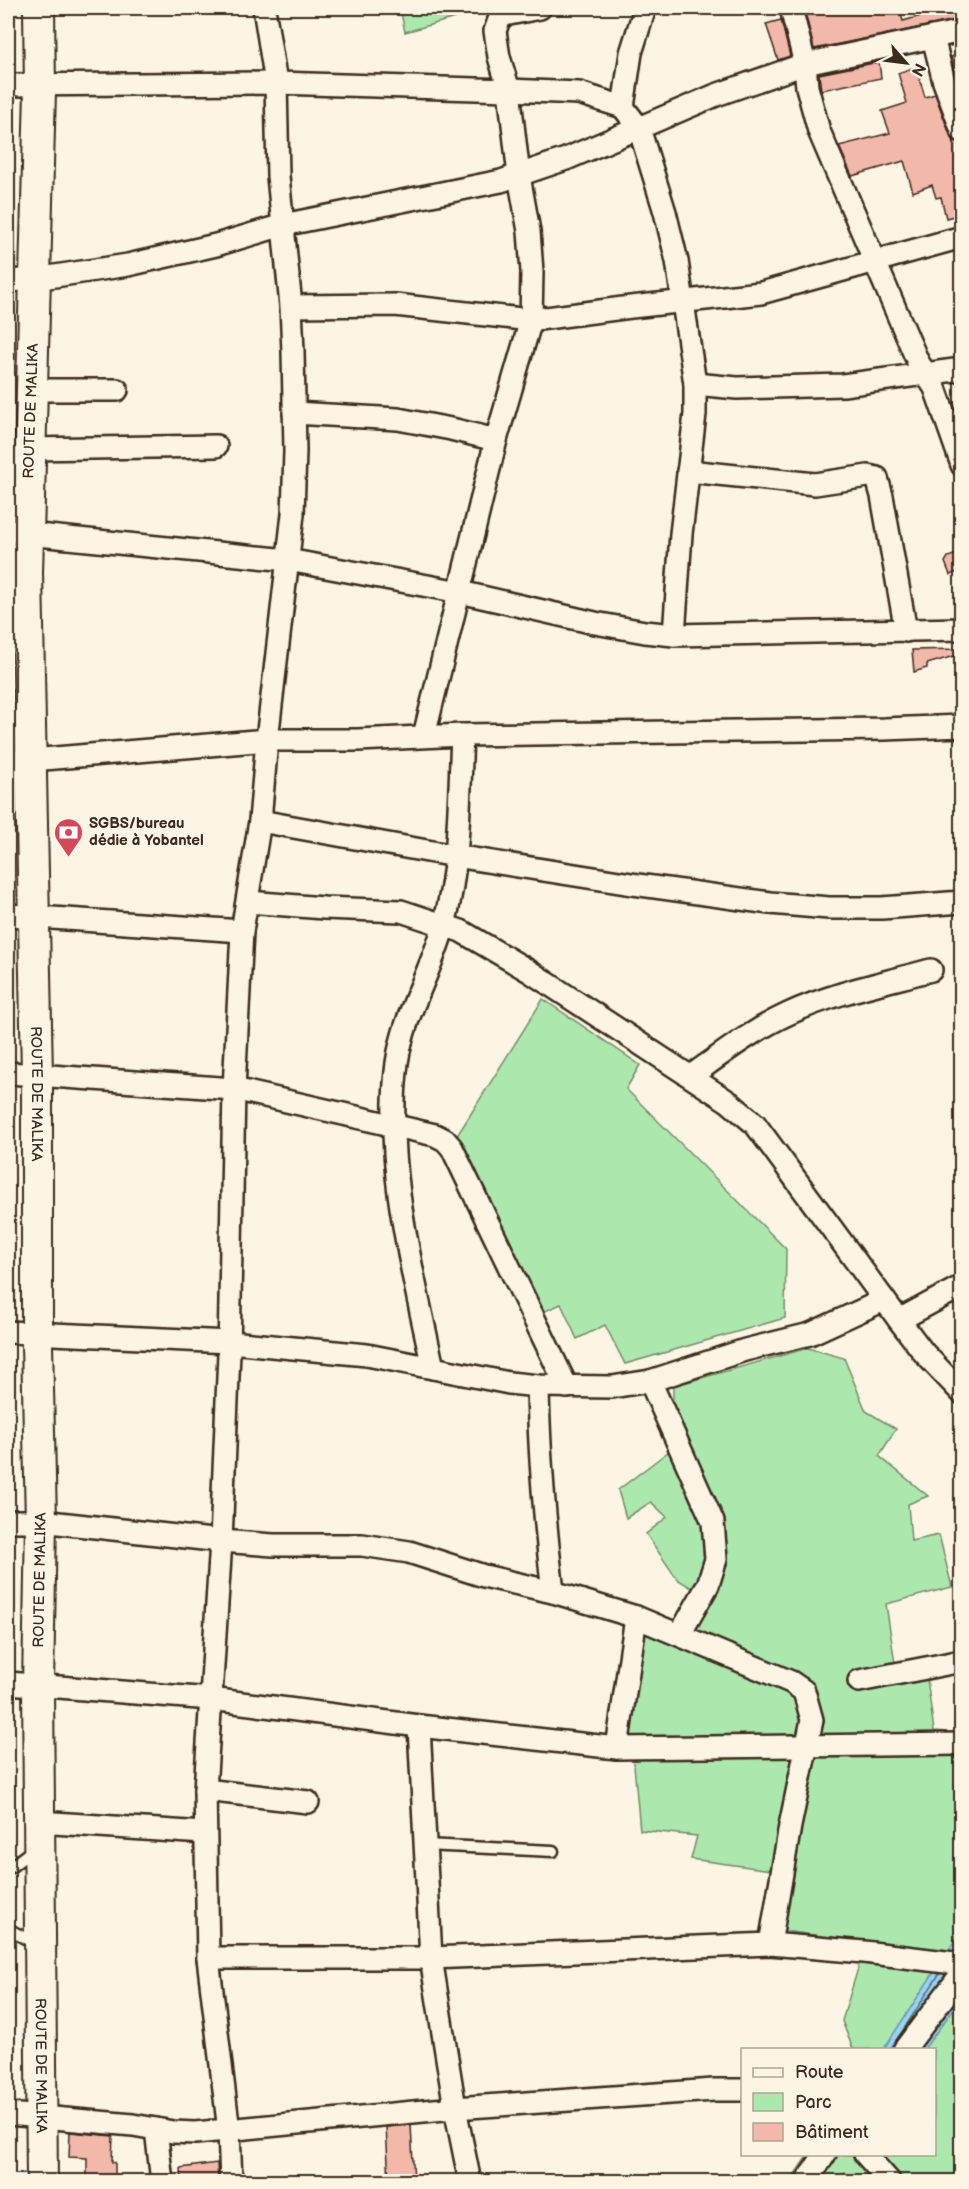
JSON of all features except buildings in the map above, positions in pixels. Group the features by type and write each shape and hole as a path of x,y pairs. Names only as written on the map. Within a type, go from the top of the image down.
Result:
{"main road":[{"name":"ROUTE DE MALIKA","path":"39,8 39,85 21,280 32,390 30,449 18,532 20,916 37,1074 41,1521 38,1685 42,2181"}],"street":[{"path":"231,2181 229,2131 208,1958 205,1790 221,1541 230,1342 234,1089 242,931 260,821 293,504 294,413 291,306 276,147 276,83 264,8"},
{"path":"424,736 496,440 531,320 533,298 531,249 519,176 509,90 499,57 495,31 499,20 504,15 540,8"},
{"path":"623,107 632,53 645,8"},
{"path":"791,8 805,64 807,87 819,131 918,362 935,388 962,465"},
{"path":"21,280 128,265 216,245 283,225 519,176 566,159 716,95 805,64 962,31"},
{"path":"933,37 944,82 962,131"},
{"path":"8,85 276,83 509,90 579,93 623,107 639,128 665,212 677,261 695,384 674,635"},
{"path":"291,306 395,304 531,320 761,293 962,237"},
{"path":"695,384 737,388 843,385 962,369"},
{"path":"32,390 117,390"},
{"path":"294,413 398,419 496,440"},
{"path":"30,449 216,446"},
{"path":"688,471 815,484 868,476 877,478 906,631"},
{"path":"18,532 288,560 460,592 645,633 674,635 962,629"},
{"path":"19,761 267,740 358,740 462,735 962,726"},
{"path":"433,1368 407,1244 397,1175 393,1125 397,1065 402,1034 416,995 430,966 444,924 455,856 462,735"},
{"path":"260,821 455,856 632,884 817,907 882,908 962,902"},
{"path":"248,902 401,911 444,924 461,931 529,971 691,1076 740,1110 755,1124 924,1353 962,1393"},
{"path":"20,916 242,931"},
{"path":"691,1076 749,1035 788,1014 820,1001 931,970"},
{"path":"8,1072 234,1089 435,1135 445,1140 452,1148 567,1387"},
{"path":"899,1320 962,1286"},
{"path":"8,1332 230,1342 367,1355 509,1383 538,1386 612,1387 650,1381 746,1350 810,1334 884,1299"},
{"path":"650,1381 713,1522 716,1558 711,1576 680,1634"},
{"path":"538,1386 540,1462 554,1592"},
{"path":"8,1521 41,1521 273,1545 386,1547 484,1576 554,1592 636,1617 791,1682 804,1691 812,1720 790,1826 770,1944"},
{"path":"617,1748 636,1617"},
{"path":"859,1681 962,1661"},
{"path":"8,1683 211,1699 419,1726 617,1748 962,1744"},
{"path":"419,1726 430,1958 454,2108 470,2181"},
{"path":"205,1790 308,1802"},
{"path":"39,1834 204,1833"},
{"path":"208,1958 430,1958 770,1944 864,1952 962,1965"},
{"path":"905,2048 962,1973"},
{"path":"8,2114 195,2133 454,2108 741,2090"},
{"path":"156,2129 162,2181"},
{"path":"806,2181 824,2156"},
{"path":"867,2156 890,2181"}],"lane":[{"path":"8,1869 39,1834"},
{"path":"424,1845 553,1851"},
{"path":"8,1929 40,1946"}],"green space":[{"path":"400,8 491,8 405,32"},
{"path":"543,999 640,1065 626,1089 786,1249 785,1318 625,1364 605,1325 577,1339 561,1304 543,1312 455,1139"},
{"path":"808,1348 844,1358 866,1411 896,1429 879,1456 928,1496 908,1504 911,1541 939,1535 952,1587 886,1604 897,1677 927,1679 934,1731 961,1733 961,1823 954,1827 962,1890 961,2181 853,2181 845,2172 836,2181 790,2181 807,2156 936,2156 936,2048 853,2048 842,2021 866,1942 784,1931 793,1873 691,1859 697,1836 640,1830 631,1733 644,1617 693,1634 710,1599 677,1579 646,1534 667,1517 651,1502 626,1518 618,1490 673,1448 673,1386"}],"water":[{"path":"961,1931 961,1999 925,2048 884,2048"}],"place":[{"name":"SGBS/bureau dédie à Yobantel","path":"68,858"}]}
